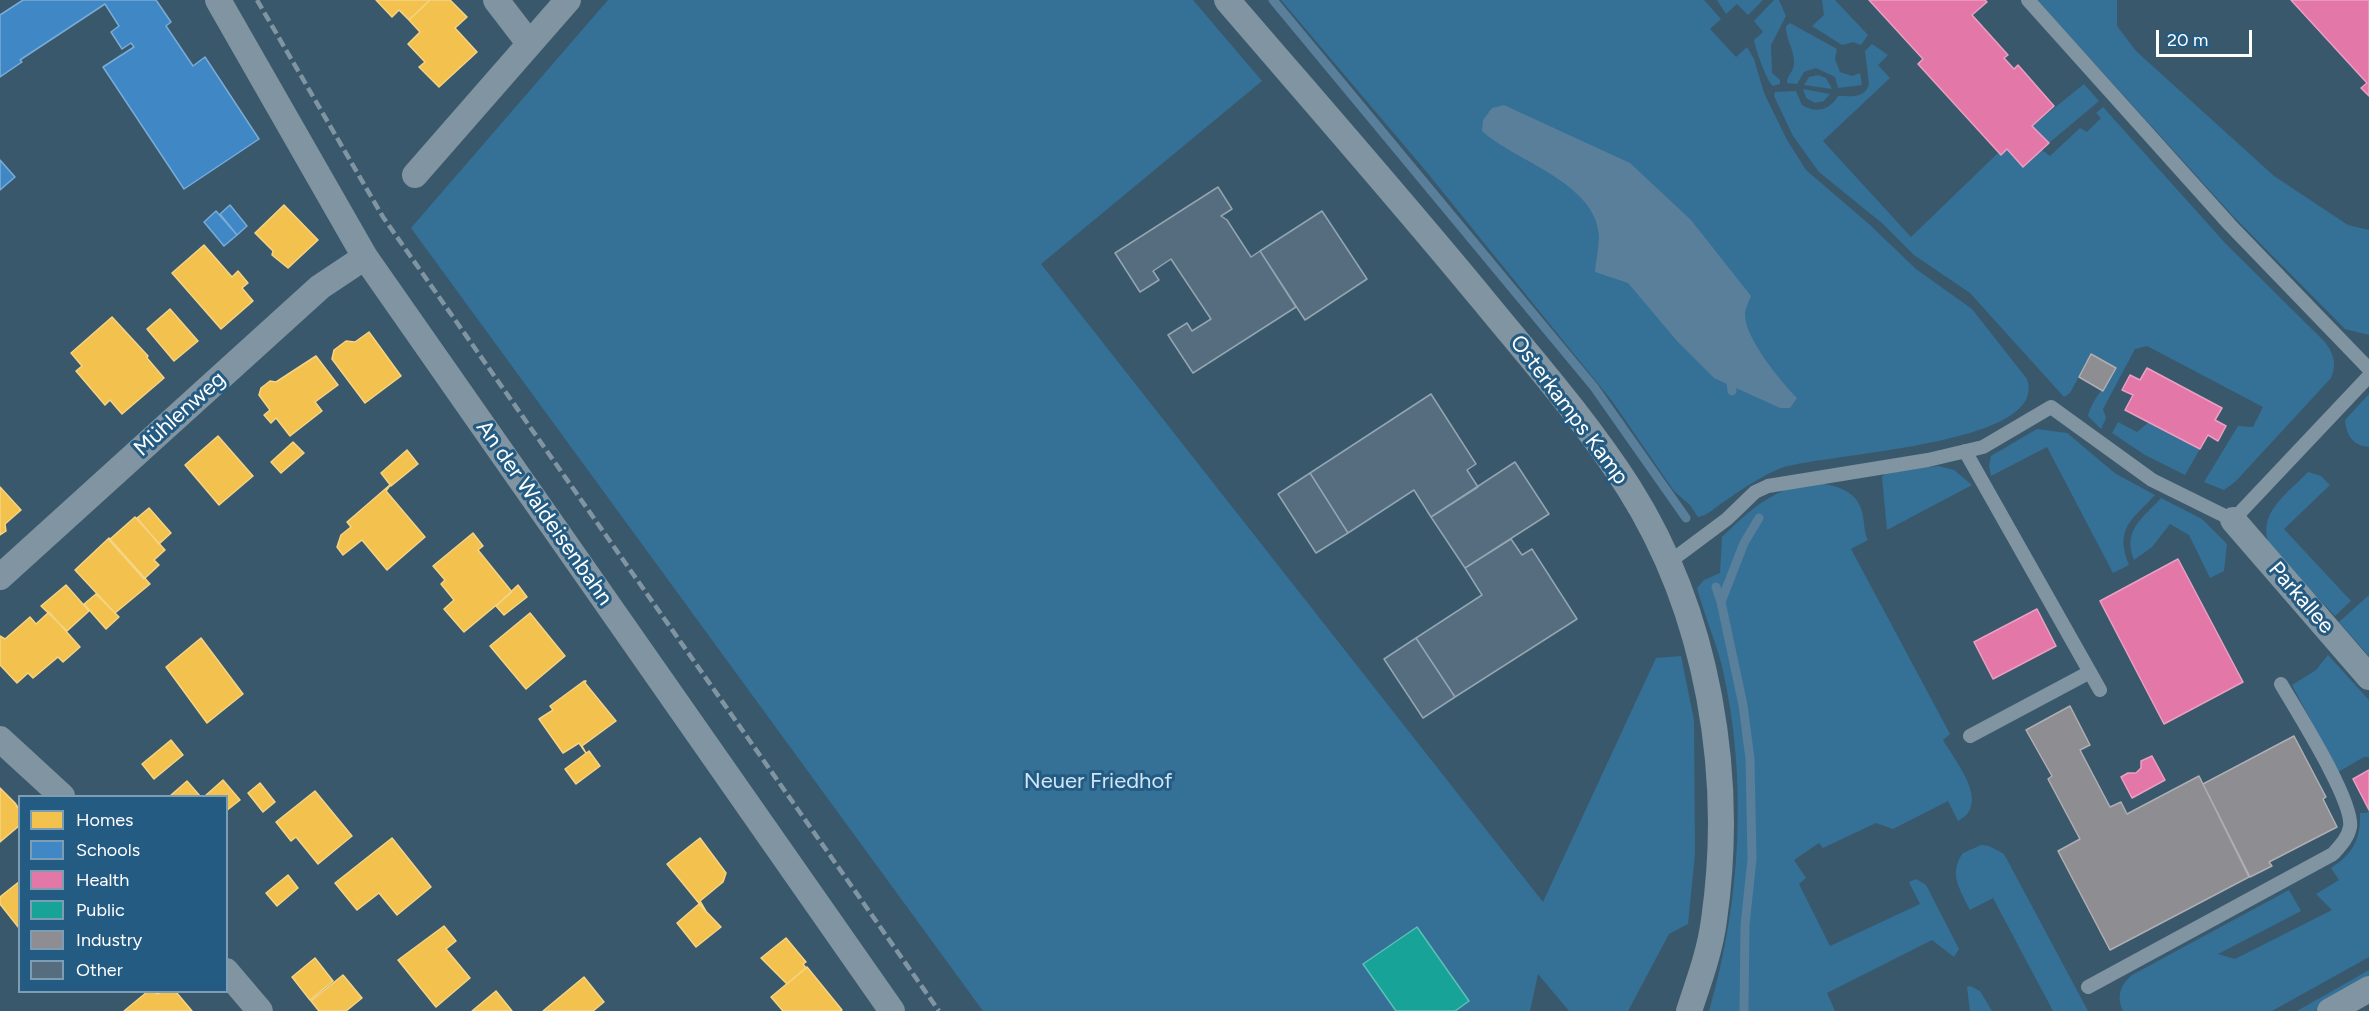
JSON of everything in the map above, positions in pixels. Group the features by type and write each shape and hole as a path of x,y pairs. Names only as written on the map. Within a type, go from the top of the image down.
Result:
{"street":[{"name":"An der Waldeisenbahn","path":"218,0 365,257 892,1011"},
{"path":"496,0 529,43"},
{"path":"416,175 568,0"},
{"name":"Osterkamps Kamp","path":"1227,0 1406,206 1579,416 1630,490 1668,563 1687,615 1702,667 1719,749 1720,863 1714,922 1689,1011"},
{"name":"Mühlenweg","path":"0,577 320,286 365,257"},
{"name":"Parkallee","path":"2234,520 2369,677"},
{"path":"0,739 61,795"},
{"path":"228,973 260,1011"},
{"path":"2330,1011 2369,989"}],"lane":[{"path":"2028,0 2230,225 2369,369"},
{"path":"1668,563 1727,519 1755,492 1768,486 1928,460 1983,447 2051,407 2152,480 2234,520 2369,376"},
{"path":"1965,451 2100,690"},
{"path":"1970,736 2090,672"},
{"path":"2088,987 2333,854 2344,841 2350,825 2342,794 2281,684"}],"green space":[{"name":"Neuer Friedhof","path":"608,0 1193,0 1262,81 1041,264 1543,902 1656,658 1681,656 1694,720 1695,854 1688,924 1669,934 1628,1011 1569,1011 1538,974 1530,1011 983,1011 411,228"},
{"path":"1281,0 1704,0 1721,19 1710,29 1736,57 1747,47 1754,59 1764,93 1787,140 1806,170 1870,225 1916,269 1972,309 2027,379 2025,402 2004,420 1969,433 1926,444 1802,463 1779,469 1753,482 1710,512 1698,517 1690,505 1674,491 1612,401 1425,170"},
{"path":"1717,0 1763,0 1748,15 1737,4 1726,14"},
{"path":"1774,0 1779,0 1786,16 1771,45 1772,73 1780,80 1780,84 1773,86 1765,72 1754,40 1763,32 1754,21"},
{"path":"1822,0 1835,0 1868,35 1861,45 1853,42 1842,45 1812,26 1824,15"},
{"path":"2037,0 2117,0 2117,26 2136,51 2274,176 2348,225 2369,230 2369,335 2345,329 2233,216"},
{"path":"1790,23 1837,49 1835,59 1840,72 1852,76 1860,73 1862,85 1838,88 1835,77 1816,68 1804,72 1797,84 1787,83 1794,65 1786,31 1786,26"},
{"path":"1872,44 1888,55 1878,65 1890,78 1823,141 1911,237 1999,152 2001,155 2007,149 2023,167 2042,150 2050,156 2080,128 2087,132 2101,118 2096,113 2103,107 2226,244 2325,342 2334,359 2331,378 2236,481 2224,490 2204,482 2238,426 2253,427 2263,407 2147,346 2135,349 2103,409 2106,418 2101,429 2088,416 2116,368 2091,355 2070,393 2064,397 1970,293 1914,255 1883,224 1819,172 1793,136 1774,96 1775,92 1796,91 1802,105 1817,110 1831,105 1838,96 1861,94 1869,84 1865,51"},
{"path":"1818,75 1826,78 1832,89 1804,85 1809,77"},
{"path":"2084,84 2099,101 2049,143 2032,126"},
{"path":"1803,89 1830,94 1824,101 1815,103 1806,98"},
{"path":"2369,394 2369,447 2351,439 2345,420"},
{"path":"2118,422 2137,432 2149,422 2200,449 2185,475 2145,455 2112,433"},
{"path":"2037,429 2067,433 2116,474 2155,495 2133,518 2125,533 2125,552 2129,565 2113,573 2047,447 1991,476 1989,466 1991,456"},
{"path":"1938,466 1954,470 1972,485 1887,530 1882,477 1886,473"},
{"path":"2308,472 2321,476 2330,485 2284,529 2351,601 2335,616 2270,546 2267,534 2270,514 2283,496"},
{"path":"1812,483 1843,489 1859,504 1868,540 1851,549 1950,734 1943,740 1968,782 1972,804 1968,814 1958,821 1948,801 1893,829 1876,823 1823,848 1819,843 1794,860 1806,878 1799,884 1830,946 1920,904 1909,882 1916,879 1926,885 1959,949 1954,957 1932,940 1827,993 1835,1011 1709,1011 1720,969 1734,883 1738,796 1730,709 1722,666 1697,588 1704,580 1720,573 1722,537 1742,518 1762,502 1785,490"},
{"path":"2161,498 2202,519 2227,544 2224,571 2210,578 2189,535 2170,524 2152,547 2134,560 2131,540 2136,525"},
{"path":"2369,595 2369,656 2339,622"},
{"path":"2328,655 2369,700 2369,757 2364,757 2338,772 2292,685 2316,670"},
{"path":"2369,810 2369,957 2272,1011 2123,1011 2120,992 2132,975 2289,890 2301,911 2218,954 2235,959 2332,910 2316,894 2339,880 2331,868 2345,857 2354,845 2359,831 2360,813 2367,813"},
{"path":"1981,845 1989,846 2004,854 2088,1011 2053,1011 1993,898 1970,910 1957,882 1956,868 1963,853"},
{"path":"2369,970 2369,981 2315,1011 2297,1011"},
{"path":"1970,986 1980,991 1992,1011 1970,1011 1967,987"}],"shaded area":[{"path":"1504,105 1630,163 1691,220 1751,296 1745,312 1746,324 1765,359 1797,398 1790,408 1780,408 1714,378 1677,341 1628,283 1595,272 1599,235 1594,217 1584,201 1552,175 1482,131 1483,120 1492,108"}],"building: Homes":[{"path":"376,0 430,0 409,20 399,10 392,17"},
{"path":"430,0 450,0 467,17 455,28 477,52 439,87 419,67 425,62 408,44 420,32 409,20"},
{"path":"284,205 318,240 288,268 272,255 273,251 255,233"},
{"path":"204,245 232,277 238,271 248,283 242,288 253,301 221,329 172,273"},
{"path":"170,309 198,341 174,361 147,329"},
{"path":"112,317 148,356 147,358 164,378 122,414 110,400 105,405 76,371 82,366 71,353"},
{"path":"369,332 401,376 365,403 332,359 334,350 346,341 355,342"},
{"path":"316,356 338,385 315,402 322,411 290,436 276,418 271,423 264,415 270,410 259,395 261,388 270,381 276,382"},
{"path":"218,436 253,476 219,505 185,465"},
{"path":"293,442 304,453 281,473 271,462"},
{"path":"407,450 418,464 391,486 381,473"},
{"path":"391,484 386,491 425,537 387,570 362,540 343,555 337,547 341,535 351,527 347,522"},
{"path":"0,487 21,510 5,524 6,531 0,535"},
{"path":"149,508 171,533 159,544 137,518"},
{"path":"135,517 165,550 154,560 159,565 144,579 109,540"},
{"path":"473,533 483,546 478,550 512,592 464,632 444,609 454,600 441,584 445,580 433,566"},
{"path":"109,538 150,584 115,613 75,570"},
{"path":"66,585 89,611 67,631 41,606"},
{"path":"518,585 527,597 504,615 496,606"},
{"path":"96,594 119,617 106,629 84,604"},
{"path":"49,612 80,647 63,662 58,657 33,678 28,673 17,683 0,665 0,636 5,639 30,617 36,624"},
{"path":"530,613 565,656 526,689 490,646"},
{"path":"201,638 243,694 207,723 166,667"},
{"path":"584,681 616,721 582,746 586,753 579,743 563,753 539,719 553,710 550,706"},
{"path":"171,740 183,755 154,779 142,764"},
{"path":"589,751 600,766 576,784 565,769"},
{"path":"223,780 240,800 228,809 228,795 206,795"},
{"path":"187,781 199,795 171,795"},
{"path":"260,783 275,802 263,812 248,793"},
{"path":"0,788 18,808 18,827 0,842"},
{"path":"315,791 352,836 318,864 296,837 291,841 276,822"},
{"path":"392,838 431,887 397,915 379,893 357,910 335,883"},
{"path":"700,838 726,873 723,882 700,901 707,913 667,864"},
{"path":"288,875 298,888 277,906 266,893"},
{"path":"18,883 18,927 0,904 0,897"},
{"path":"699,904 721,927 696,947 677,923"},
{"path":"444,926 456,941 446,949 470,978 436,1007 398,960"},
{"path":"786,938 806,962 803,964 806,968 787,984 761,958"},
{"path":"315,958 333,981 310,1000 292,977"},
{"path":"807,967 842,1010 783,1011 771,997"},
{"path":"343,975 362,998 346,1011 319,1011 311,1001"},
{"path":"584,977 604,1002 593,1011 543,1011"},
{"path":"496,991 512,1011 472,1011"},
{"path":"146,993 177,993 192,1011 124,1011"}],"building: Schools":[{"path":"23,0 156,0 171,22 166,26 193,66 205,57 259,139 184,189 103,67 134,47 131,43 122,49 111,32 119,26 105,4 20,60 22,62 0,77 0,15"},
{"path":"0,160 15,177 0,190"},
{"path":"230,205 247,226 237,235 220,214"},
{"path":"216,211 237,235 224,246 204,222"}],"building: Health":[{"path":"1869,0 1985,0 1987,2 1972,15 2008,55 2004,58 2014,69 2018,65 2054,106 2032,126 2049,143 2023,167 2007,149 2001,155 1918,64 1923,59"},
{"path":"2291,0 2369,0 2369,96 2361,88 2367,83"},
{"path":"2147,368 2222,408 2215,420 2226,426 2218,441 2208,435 2200,449 2125,410 2133,395 2122,390 2130,375 2140,380"},
{"path":"2178,559 2243,682 2164,724 2100,601"},
{"path":"2037,609 2056,646 1993,679 1974,642"},
{"path":"2152,756 2165,780 2132,798 2121,777 2128,773 2136,773 2141,768 2141,761"},
{"path":"2369,770 2369,810 2353,779"}],"building: Public":[{"path":"1417,927 1469,1001 1455,1011 1396,1011 1363,964"}],"building: Industry":[{"path":"2091,354 2116,368 2103,391 2079,377"},
{"path":"2070,706 2090,745 2080,750 2110,807 2121,802 2127,814 2199,776 2249,877 2110,950 2058,851 2080,839 2048,779 2052,776 2026,730"},
{"path":"2294,736 2326,797 2323,799 2337,827 2269,862 2272,866 2250,877 2203,784"}],"building: Other":[{"path":"1218,187 1232,209 1221,216 1227,220 1251,257 1260,251 1296,307 1193,373 1168,335 1187,323 1192,331 1211,319 1171,259 1153,271 1159,280 1140,292 1115,253"},
{"path":"1322,211 1367,279 1305,320 1260,251"},
{"path":"1431,394 1476,464 1467,470 1478,487 1431,517 1414,490 1348,533 1310,473"},
{"path":"1515,462 1549,514 1465,568 1431,517"},
{"path":"1310,473 1348,533 1316,553 1278,494"},
{"path":"1511,539 1522,555 1532,549 1577,619 1455,697 1416,638 1482,595 1465,568"},
{"path":"1416,638 1455,697 1423,718 1384,659"}],"waterway":[{"path":"1273,0 1594,387 1686,518"},
{"path":"1730,376 1732,391"},
{"path":"1744,1011 1745,925 1752,859 1750,759 1743,705 1721,602 1744,543 1759,518"},
{"path":"1716,587 1721,602"}],"railway":[{"path":"257,0 383,217 939,1011"}]}
